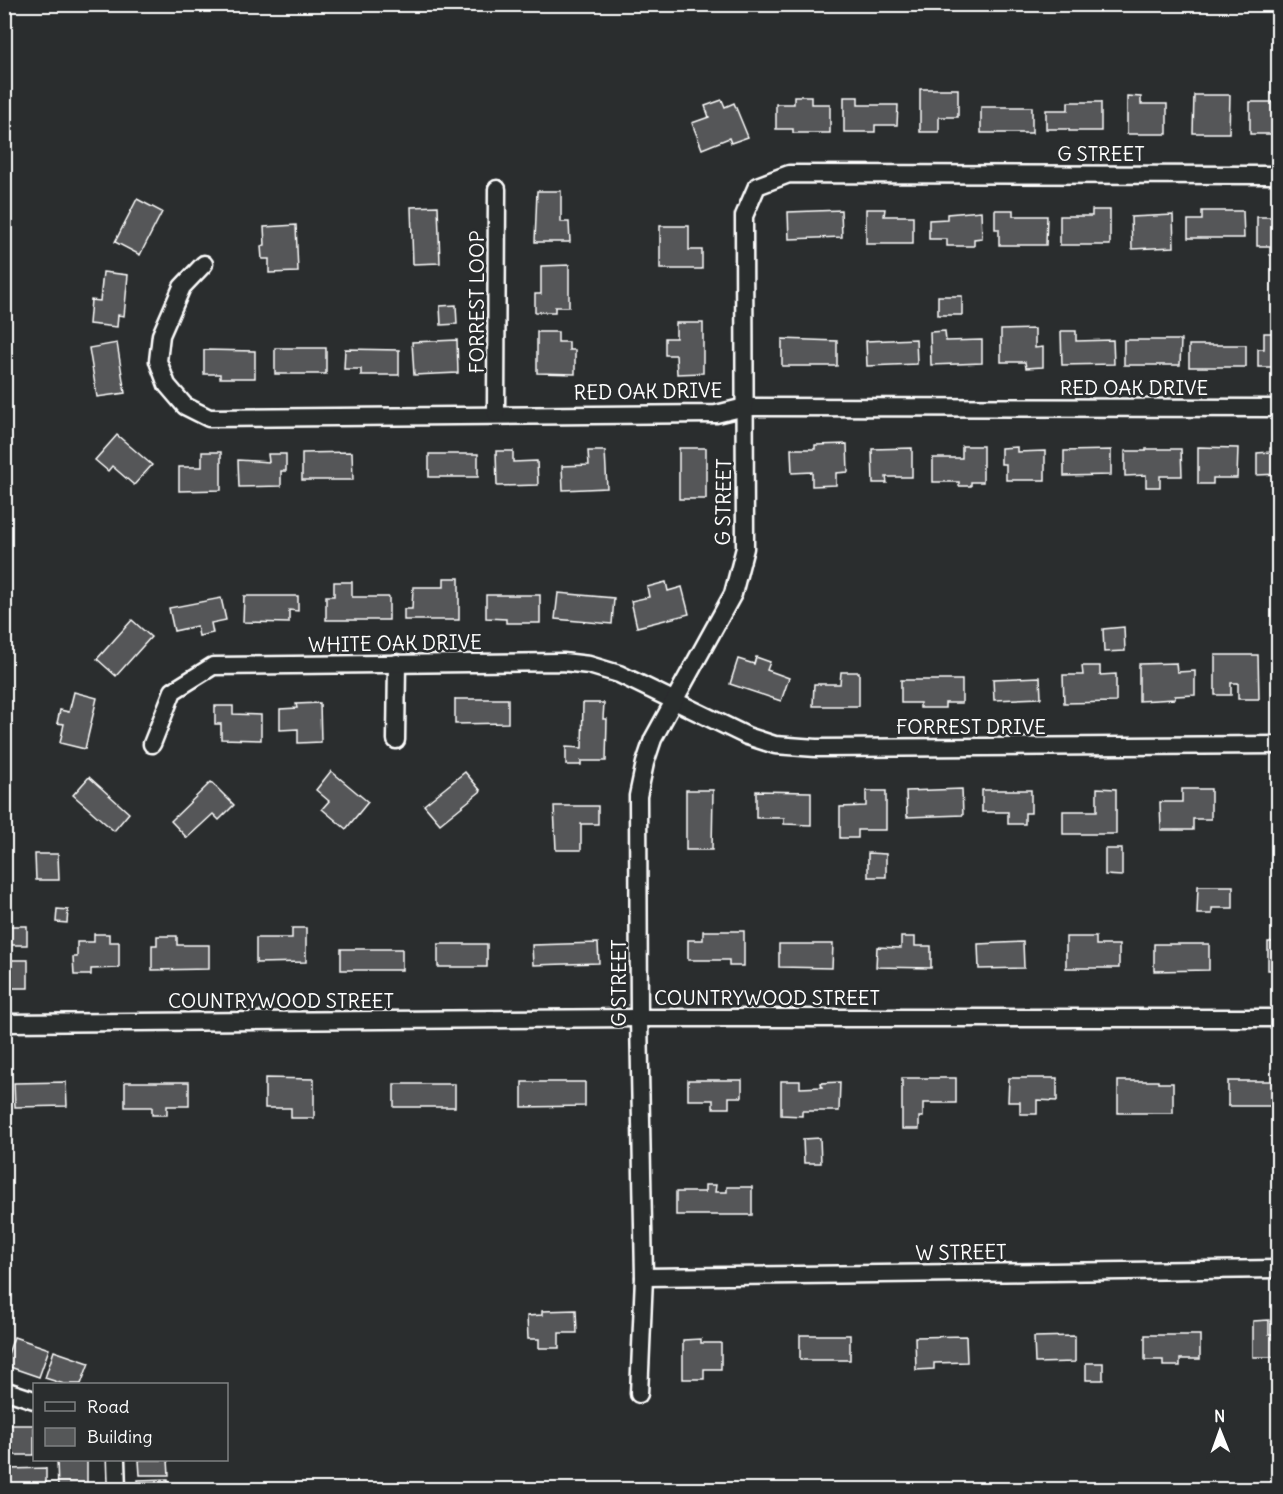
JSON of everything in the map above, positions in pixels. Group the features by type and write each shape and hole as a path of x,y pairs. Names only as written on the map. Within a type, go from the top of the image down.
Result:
{"street":[{"name":"G STREET","path":"639,1394 644,1277 638,796 653,739 733,594 745,548 744,216 757,186 789,174 1278,175"},
{"name":"FORREST LOOP","path":"496,414 497,189"},
{"name":"RED OAK DRIVE","path":"204,264 182,287 161,335 158,361 167,385 185,406 209,418 716,414 745,407 1278,408"},
{"name":"WHITE OAK DRIVE","path":"152,744 173,691 213,666 563,662 589,664 619,674 675,700"},
{"path":"396,740 397,663"},
{"name":"FORREST DRIVE","path":"675,700 747,736 775,745 816,748 1278,745"},
{"name":"COUNTRYWOOD STREET","path":"4,1023 639,1018 1278,1018"},
{"name":"W STREET","path":"644,1277 1278,1269"},
{"path":"4,1390 33,1400"},
{"path":"116,1461 117,1490"}],"building":[{"path":"920,89 958,89 958,117 939,117 939,132 920,132"},
{"path":"1194,95 1230,95 1229,133 1193,133"},
{"path":"794,96 811,96 811,104 830,104 830,133 793,133 793,129 776,129 776,104 794,104"},
{"path":"1127,96 1141,97 1141,104 1167,104 1167,134 1127,134"},
{"path":"844,97 858,97 858,105 898,105 897,125 875,125 875,132 844,132"},
{"path":"722,100 725,107 734,103 748,137 731,143 729,138 702,149 692,123 709,117 705,106"},
{"path":"1068,102 1101,102 1101,131 1046,129 1046,110 1068,110"},
{"path":"1250,102 1278,102 1278,134 1250,134"},
{"path":"981,107 1032,107 1032,133 981,133"},
{"path":"537,191 561,191 561,222 569,222 570,242 535,242"},
{"path":"137,199 162,212 140,255 115,242"},
{"path":"438,206 440,263 413,264 411,207"},
{"path":"866,209 885,209 884,216 913,216 913,244 866,244"},
{"path":"841,210 842,237 789,239 788,212"},
{"path":"995,210 1013,210 1013,216 1047,216 1046,245 999,245 999,229 995,229"},
{"path":"1092,210 1110,210 1110,245 1060,245 1060,216 1092,216"},
{"path":"981,211 982,238 974,239 974,246 947,246 947,239 929,239 929,220 947,219 947,214"},
{"path":"1202,211 1243,211 1244,238 1188,238 1188,220 1202,220"},
{"path":"1173,215 1174,247 1132,249 1131,217"},
{"path":"1257,217 1278,217 1278,255 1270,255 1270,246 1257,246"},
{"path":"296,225 298,272 269,273 269,259 262,259 261,246 265,245 264,227"},
{"path":"660,226 689,226 689,250 702,250 702,269 660,269"},
{"path":"569,265 569,307 555,307 555,312 535,312 535,294 541,294 541,266"},
{"path":"103,272 128,275 124,316 118,315 117,327 89,324 91,300 100,301"},
{"path":"938,296 962,296 962,315 938,315"},
{"path":"456,305 457,324 441,325 440,306"},
{"path":"1276,316 1278,316 1278,367 1258,367 1258,349 1264,349 1264,333 1276,333"},
{"path":"676,323 703,323 703,373 677,374 676,355 665,355 665,338 676,338"},
{"path":"1035,329 1035,348 1043,347 1043,367 1026,368 1025,362 1001,362 1001,330"},
{"path":"945,331 946,341 982,340 982,363 931,365 930,332"},
{"path":"1061,331 1076,331 1076,341 1113,340 1114,364 1062,365"},
{"path":"537,332 558,332 558,342 569,342 569,350 575,350 575,374 537,373"},
{"path":"782,339 837,341 837,366 782,366"},
{"path":"916,339 917,364 867,366 866,341"},
{"path":"457,340 458,373 414,375 412,342"},
{"path":"1124,340 1181,340 1180,365 1124,365"},
{"path":"117,343 125,393 97,397 89,348"},
{"path":"1189,345 1246,345 1246,367 1189,367"},
{"path":"275,348 326,348 326,374 275,374"},
{"path":"345,349 399,350 399,375 361,375 361,369 344,369"},
{"path":"204,350 255,351 255,378 220,378 220,374 204,374"},
{"path":"117,435 152,465 134,485 112,466 108,471 95,460"},
{"path":"847,444 848,472 836,473 836,485 812,486 812,472 792,473 791,449 815,449 815,445"},
{"path":"962,446 983,446 983,482 971,482 971,486 959,486 959,482 933,482 933,458 962,458"},
{"path":"1017,447 1017,452 1045,451 1045,480 1006,480 1006,464 1001,464 1001,448"},
{"path":"1198,447 1238,448 1237,478 1213,478 1213,484 1198,484"},
{"path":"679,448 706,448 706,499 679,499"},
{"path":"912,448 912,477 886,477 887,483 873,483 872,449"},
{"path":"1270,448 1278,448 1278,474 1257,475 1257,453 1270,452"},
{"path":"1146,449 1181,449 1182,476 1160,476 1160,487 1146,487 1146,475 1125,476 1125,451 1146,451"},
{"path":"1111,450 1111,475 1064,476 1064,451"},
{"path":"496,451 513,451 513,462 537,461 538,485 497,486"},
{"path":"588,451 605,451 607,488 563,490 562,466 589,465"},
{"path":"202,452 221,452 221,490 179,491 179,467 202,467"},
{"path":"352,452 353,480 302,480 302,453"},
{"path":"268,454 286,454 286,471 281,471 281,486 239,487 238,460 269,462"},
{"path":"429,454 478,454 478,477 429,477"},
{"path":"444,578 459,578 459,620 404,620 404,609 412,609 413,587 444,587"},
{"path":"334,582 352,582 352,597 389,597 389,620 326,620 326,596 334,596"},
{"path":"666,582 668,591 682,587 689,614 637,627 631,601 649,597 647,587"},
{"path":"558,593 614,598 612,624 555,619"},
{"path":"486,595 540,595 540,623 506,623 506,619 486,618"},
{"path":"244,596 298,596 298,611 289,610 289,623 243,622"},
{"path":"221,598 226,620 211,623 213,633 199,636 197,626 174,631 169,608"},
{"path":"132,620 151,637 116,676 97,659"},
{"path":"1124,627 1125,651 1104,652 1103,629"},
{"path":"1215,655 1258,655 1259,699 1238,699 1238,683 1231,683 1231,695 1215,695"},
{"path":"756,657 770,662 767,670 789,678 781,701 730,684 738,659 754,664"},
{"path":"1176,663 1177,672 1195,671 1195,695 1175,696 1175,699 1139,701 1139,664"},
{"path":"1082,666 1100,666 1100,675 1116,674 1116,702 1064,703 1063,675 1083,675"},
{"path":"841,672 859,672 859,706 813,706 814,684 840,684"},
{"path":"1040,677 1041,698 994,700 993,679"},
{"path":"901,680 962,680 962,703 945,703 945,708 920,708 920,703 901,703"},
{"path":"74,692 97,698 85,749 60,743 64,724 57,723 60,710 69,712"},
{"path":"455,699 508,699 508,723 455,724"},
{"path":"320,703 321,742 298,743 298,729 280,730 280,709 297,708 296,704"},
{"path":"583,703 604,703 603,719 607,719 606,761 581,761 581,765 566,765 566,747 582,748"},
{"path":"215,706 233,706 233,714 261,715 261,740 221,739 221,724 215,724"},
{"path":"331,771 368,802 346,829 322,809 329,801 316,790"},
{"path":"465,772 481,791 440,824 424,805"},
{"path":"89,777 129,813 114,831 73,795"},
{"path":"211,782 234,805 219,820 213,814 187,838 171,821"},
{"path":"1097,788 1116,789 1116,834 1063,834 1063,811 1097,811"},
{"path":"962,789 963,815 907,817 906,791"},
{"path":"1182,789 1211,789 1211,819 1193,819 1193,830 1161,830 1160,802 1182,802"},
{"path":"686,790 713,790 712,850 686,850"},
{"path":"982,790 1031,790 1031,813 1025,813 1025,824 1008,824 1008,812 982,812"},
{"path":"756,791 811,792 811,825 784,824 784,818 756,818"},
{"path":"866,791 886,791 886,830 858,830 858,838 840,838 840,807 866,806"},
{"path":"554,806 598,806 598,824 581,824 581,850 556,850"},
{"path":"1105,849 1122,849 1122,876 1105,875"},
{"path":"868,853 886,854 886,877 868,877"},
{"path":"35,854 58,854 59,880 36,880"},
{"path":"1198,886 1233,886 1233,908 1212,908 1212,914 1197,914"},
{"path":"57,909 68,910 67,923 56,922"},
{"path":"4,926 27,926 27,945 4,945"},
{"path":"292,928 306,928 306,962 256,963 256,938 292,938"},
{"path":"703,931 744,931 744,966 729,966 729,960 688,960 688,940 703,940"},
{"path":"94,934 109,934 109,942 119,942 119,968 91,969 91,975 74,975 73,957 77,957 77,942 94,942"},
{"path":"157,936 177,936 177,945 209,945 209,969 152,970 152,945 157,945"},
{"path":"901,937 915,937 915,946 931,946 931,968 876,967 877,947 901,948"},
{"path":"1066,937 1096,937 1096,945 1119,945 1119,968 1066,968"},
{"path":"1023,942 1024,968 979,969 978,944"},
{"path":"1268,942 1278,942 1278,970 1268,970"},
{"path":"598,943 599,963 533,965 532,945"},
{"path":"438,944 487,944 487,967 438,967"},
{"path":"779,944 833,944 832,968 779,967"},
{"path":"1154,944 1209,944 1209,970 1154,971"},
{"path":"341,949 402,949 402,970 341,970"},
{"path":"4,960 28,960 28,988 4,988"},
{"path":"265,1078 314,1079 314,1118 291,1118 291,1108 265,1108"},
{"path":"902,1078 956,1078 956,1103 923,1103 923,1117 919,1117 919,1129 902,1129"},
{"path":"1009,1078 1057,1078 1057,1101 1037,1100 1037,1114 1020,1114 1020,1102 1008,1102"},
{"path":"688,1080 742,1080 742,1097 729,1097 729,1108 713,1108 713,1100 688,1100"},
{"path":"781,1081 800,1081 800,1088 822,1087 821,1083 840,1082 839,1111 802,1111 802,1116 781,1115"},
{"path":"1118,1081 1173,1083 1173,1113 1118,1113"},
{"path":"1228,1081 1278,1081 1278,1106 1228,1106"},
{"path":"66,1082 67,1106 15,1107 14,1083"},
{"path":"125,1082 189,1082 189,1106 167,1106 167,1115 152,1115 152,1107 125,1107"},
{"path":"522,1082 585,1082 585,1106 522,1107"},
{"path":"394,1084 455,1084 455,1107 394,1107"},
{"path":"820,1138 821,1163 804,1163 803,1139"},
{"path":"705,1185 716,1185 715,1192 727,1192 727,1187 752,1187 752,1215 676,1215 676,1192 705,1192"},
{"path":"576,1310 577,1333 559,1333 559,1348 539,1348 539,1339 528,1339 527,1316 542,1315 542,1311"},
{"path":"1269,1320 1269,1334 1278,1334 1278,1357 1253,1357 1253,1321"},
{"path":"800,1335 850,1335 850,1360 800,1360"},
{"path":"1145,1335 1200,1335 1200,1359 1180,1359 1180,1366 1163,1366 1163,1360 1145,1360"},
{"path":"966,1336 967,1362 934,1363 934,1369 916,1370 915,1337"},
{"path":"1075,1336 1075,1362 1035,1363 1034,1337"},
{"path":"14,1337 49,1349 39,1377 4,1365"},
{"path":"701,1339 701,1343 721,1343 721,1369 704,1369 704,1379 683,1379 683,1340"},
{"path":"54,1351 89,1363 81,1383 61,1383 45,1378"},
{"path":"1086,1363 1103,1363 1103,1380 1086,1380"},
{"path":"4,1425 33,1425 33,1455 4,1455"},
{"path":"57,1461 87,1461 87,1490 58,1490"},
{"path":"139,1461 168,1461 169,1475 140,1475"},
{"path":"46,1468 46,1490 9,1490 9,1469"},
{"path":"168,1479 168,1490 138,1490 138,1480"}]}
